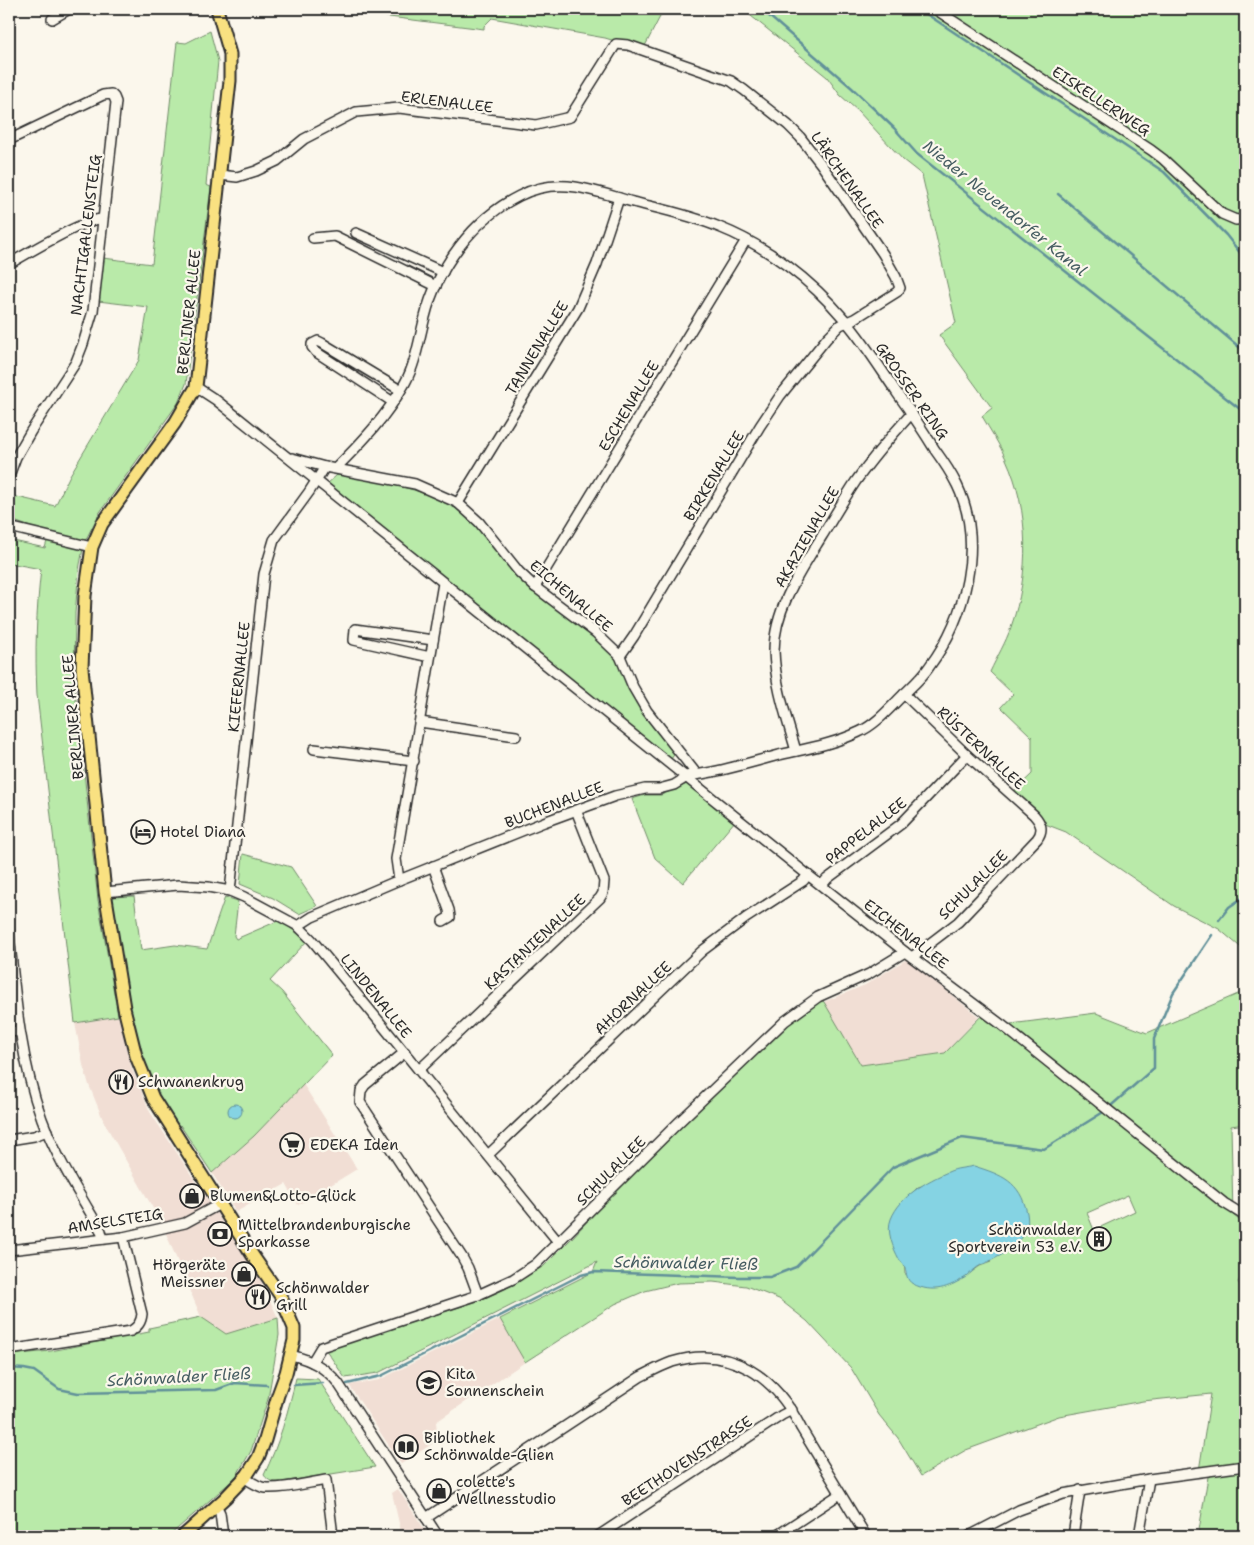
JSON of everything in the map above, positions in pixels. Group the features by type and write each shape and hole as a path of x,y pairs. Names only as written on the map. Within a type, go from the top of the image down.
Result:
{"main road":[{"name":"BERLINER ALLEE","path":"183,1536 245,1478 258,1458 291,1355 294,1328 280,1295 164,1117 144,1078 136,1056 126,1016 105,892 82,668 85,596 92,548 102,524 175,423 196,387 230,68 230,54 217,9"}],"street":[{"path":"52,19 69,9"},
{"name":"EISKELLERWEG","path":"935,9 1152,150 1222,214 1236,220 1245,219"},
{"name":"ERLENALLEE","path":"220,175 237,177 256,171 277,160 304,139 356,112 399,108 536,125 570,117 616,44"},
{"name":"LÄRCHENALLEE","path":"616,44 628,44 731,81 750,94 800,137 883,254 900,284 897,292 847,322"},
{"name":"NACHTIGALLENSTEIG","path":"9,140 103,95 111,94 116,102 93,311 84,344 76,362 38,419 16,457 9,476"},
{"name":"GROSSER RING","path":"336,468 374,429 406,382 416,354 426,314 442,272 464,242 503,205 537,188 570,186 591,189 720,227 767,252 810,284 847,322 912,413 958,486 967,516 970,543 968,580 954,622 941,649 928,669 874,723 861,732 796,751 713,772 685,776"},
{"name":"TANNENALLEE","path":"458,503 578,308 597,264 619,198"},
{"path":"9,264 50,241 92,221 102,219"},
{"path":"356,233 442,272"},
{"path":"313,238 335,236 436,286"},
{"name":"ESCHENALLEE","path":"535,587 746,240"},
{"name":"BIRKENALLEE","path":"620,656 780,396 827,338 847,322"},
{"path":"393,402 316,352 312,344 322,343 400,390"},
{"name":"EICHENALLEE","path":"196,387 216,400 317,480 808,875 1002,1025 1224,1203 1245,1216"},
{"name":"AKAZIENALLEE","path":"796,751 777,678 774,651 776,634 786,599 795,580 855,482 876,454 912,413"},
{"path":"9,450 16,457"},
{"name":"EICHENALLEE","path":"287,457 415,484 458,503 479,522 519,572 535,587 596,633 620,656 633,687 647,711 695,772 685,776"},
{"path":"317,480 325,466"},
{"name":"KIEFERNALLEE","path":"230,891 264,574 274,540 317,480"},
{"path":"9,527 92,548"},
{"path":"399,880 396,859 443,583"},
{"path":"430,657 354,640 355,629 433,640"},
{"name":"RÜSTERNALLEE","path":"904,694 1040,822"},
{"path":"420,722 516,736"},
{"path":"314,749 414,761"},
{"name":"PAPPELALLEE","path":"822,885 827,879 901,824 968,755"},
{"name":"BUCHENALLEE","path":"298,926 312,917 399,880 576,810 630,792 659,789 674,785 685,776"},
{"name":"KASTANIENALLEE","path":"419,1070 600,898 604,881 576,810"},
{"name":"SCHULALLEE","path":"312,1362 321,1347 478,1295 524,1272 548,1254 678,1123 785,1021 818,997 908,954 929,943 954,926 1037,839 1041,833 1040,822"},
{"path":"433,866 449,910 450,917 443,921"},
{"name":"AHORNALLEE","path":"488,1155 702,951 746,918 803,882 808,875"},
{"name":"LINDENALLEE","path":"105,892 178,885 208,887 230,891 244,897 298,926 312,940 405,1052 559,1242"},
{"path":"9,932 20,1032 28,1076 47,1131 103,1238"},
{"path":"9,1031 20,1032"},
{"path":"405,1052 365,1085 361,1090 360,1102 462,1257 478,1295"},
{"path":"9,1140 34,1136 47,1131"},
{"name":"AMSELSTEIG","path":"9,1250 123,1237 185,1223 220,1204"},
{"path":"9,1350 131,1331 137,1327 141,1321 142,1314 123,1237"},
{"path":"291,1355 312,1362 328,1372 338,1383 438,1536"},
{"path":"426,1518 640,1377 672,1362 692,1358 708,1358 736,1363 772,1385 792,1410 866,1536"},
{"name":"BEETHOVENSTRASSE","path":"598,1536 792,1410"},
{"path":"969,1536 1019,1510 1063,1494 1149,1478 1245,1466"},
{"path":"245,1478 258,1486 266,1488 326,1480 333,1536"},
{"path":"1139,1536 1149,1478"},
{"path":"1073,1536 1080,1490"},
{"path":"776,1536 840,1494"},
{"path":"216,1506 220,1512 223,1536"}],"shaded area":[{"path":"907,959 979,1017 945,1053 861,1065 824,1002 865,985"},
{"path":"118,1016 132,1069 150,1112 261,1281 278,1318 226,1334 201,1317 162,1224 104,1122 83,1065 75,1023"},
{"path":"303,1084 357,1169 298,1205 286,1184 236,1212 212,1173 254,1136"},
{"name":"Kita Sonnenschein","path":"500,1319 525,1362 436,1422 438,1440 401,1464 349,1385 379,1380"},
{"path":"398,1489 429,1536 402,1536 392,1493"}],"green space":[{"path":"326,9 664,9 645,46 628,45 605,38 492,18 484,26 484,29"},
{"path":"736,9 1245,9 1245,951 1219,929 1174,906 1066,832 1040,822 1011,794 1032,774 1032,737 1001,707 1013,694 990,672 1009,633 1022,586 1025,543 1020,500 1004,454 982,416 992,408 939,335 956,323 922,175 903,160 858,111 840,95 827,77 746,12"},
{"path":"210,31 218,61 206,185 211,187 186,384 178,403 100,512 84,543 79,570 75,613 74,682 98,900 118,1016 75,1023 37,695 36,632 41,569 9,563 9,540 45,548 49,534 9,519 9,495 55,506 70,475 139,360 148,307 98,301 103,258 152,264 177,42 186,43"},
{"path":"337,475 376,481 414,490 432,496 465,515 480,529 515,574 567,613 610,650 618,662 644,715 676,752 671,759 327,484"},
{"path":"687,784 735,821 683,883 655,858 632,799 645,795 661,795"},
{"path":"243,854 291,867 317,906 299,914 273,898 240,884"},
{"path":"134,896 141,950 175,945 207,949 225,897 238,901 234,936 236,939 280,920 307,941 270,981 282,992 332,1055 254,1136 212,1173 180,1125 179,1131 164,1105 146,1069 136,1039 127,999 111,897"},
{"path":"1245,991 1245,1124 1231,1126 1233,1215 1245,1225 1245,1272 1238,1282 1245,1294 1245,1536 1198,1536 1209,1471 1199,1471 1211,1394 1143,1401 1059,1416 966,1450 921,1476 898,1438 879,1415 851,1368 807,1321 779,1299 746,1286 713,1282 678,1283 645,1291 615,1304 525,1362 500,1319 593,1272 597,1262 378,1373 345,1378 326,1350 478,1301 505,1289 544,1266 678,1123 818,997 824,1002 861,1065 945,1053 985,1012 1003,1025 1096,1013 1147,1033","holes":["925,1185 991,1262 980,1266 966,1276 905,1274 901,1204 918,1187","1128,1195 1135,1211 1094,1230 1087,1213"]},
{"path":"201,1317 226,1334 278,1318 279,1335 268,1399 251,1451 235,1478 169,1536 9,1536 9,1355 51,1351 149,1332 149,1328"},
{"path":"296,1378 318,1379 375,1467 281,1482 271,1481 264,1475 283,1428"}],"water":[{"path":"232,1104 238,1104 242,1111 238,1118 232,1118 228,1114 228,1108"},
{"path":"974,1166 1001,1176 1015,1186 1024,1202 1028,1217 1024,1235 1006,1252 979,1266 966,1277 947,1287 927,1289 913,1284 908,1279 905,1267 897,1255 891,1239 889,1229 895,1211 907,1196 932,1180 951,1171"}],"waterway":[{"name":"Nieder Neuendorfer Kanal","path":"761,9 852,88 894,128 917,154 1245,413"},
{"path":"919,9 1164,172 1226,235 1245,259"},
{"path":"1058,194 1245,352"},
{"name":"Schönwalder Fließ","path":"1219,920 1229,907 1245,896"},
{"name":"Schönwalder Fließ","path":"347,1384 381,1376 581,1275 593,1272 770,1277 796,1267 893,1167 962,1138 1044,1149 1105,1111 1154,1068 1154,1039 1173,993 1212,935"},
{"name":"Schönwalder Fließ","path":"9,1368 34,1371 59,1389 78,1393 216,1390 235,1383 267,1385"},
{"name":"Schönwalder Fließ","path":"294,1385 323,1383"}],"place":[{"name":"Hotel Diana","path":"143,832"},
{"name":"Schwanenkrug","path":"121,1082"},
{"name":"EDEKA Iden","path":"292,1145"},
{"name":"Blumen&Lotto-Glück","path":"192,1196"},
{"name":"Mittelbrandenburgische Sparkasse","path":"220,1234"},
{"name":"Schönwalder Sportverein 53 e.V.","path":"1099,1239"},
{"name":"Hörgeräte Meissner","path":"244,1274"},
{"name":"Schönwalder Grill","path":"258,1297"},
{"name":"Kita Sonnenschein","path":"429,1383"},
{"name":"Bibliothek Schönwalde-Glien","path":"406,1447"},
{"name":"colette's Wellnesstudio","path":"439,1491"}]}
